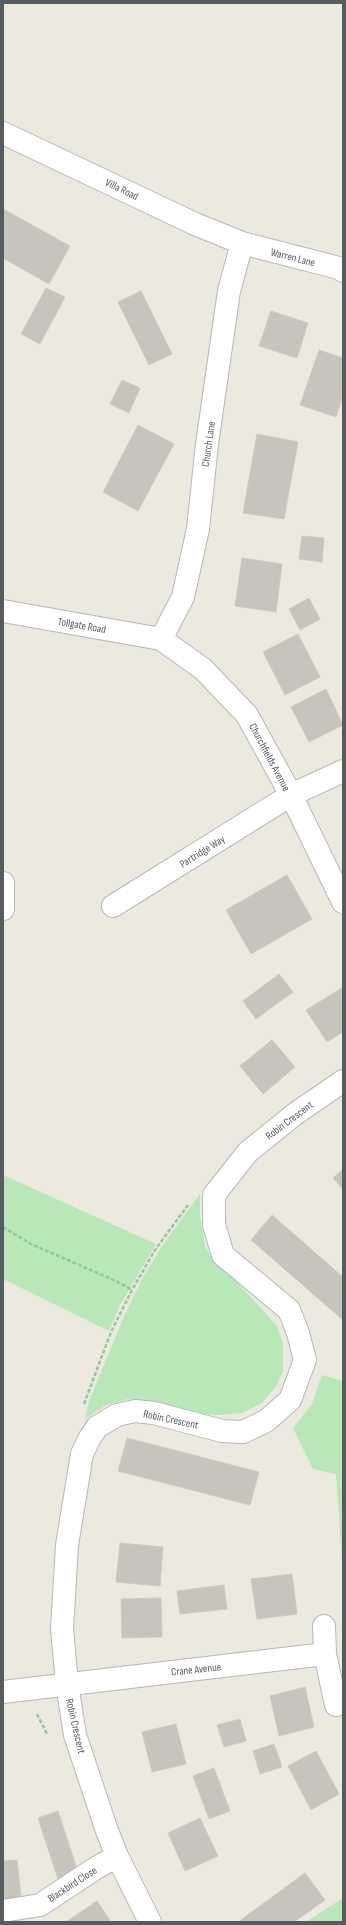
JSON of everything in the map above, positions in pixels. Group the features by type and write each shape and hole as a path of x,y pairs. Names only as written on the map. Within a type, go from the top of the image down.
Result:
{"street":[{"name":"Villa Road","path":"3,133 195,224 242,244"},
{"name":"Warren Lane","path":"242,244 342,267"},
{"name":"Church Lane","path":"161,639 183,597 198,529 207,444 229,292 242,244"},
{"name":"Tollgate Road","path":"3,611 161,639"},
{"name":"Churchfields Avenue","path":"161,639 203,668 247,715 291,795 343,902"},
{"name":"Partridge Way","path":"113,906 291,795 343,770"},
{"path":"3,883 3,910"},
{"name":"Robin Crescent","path":"150,1922 117,1856 106,1828 75,1735 67,1684 62,1628 67,1545 82,1454 97,1427 117,1415 135,1411 154,1413 222,1430 243,1432 266,1421 290,1400 305,1360 298,1333 289,1310 223,1255 214,1225 214,1195 248,1152 295,1114 343,1081"},
{"path":"324,1626 325,1654 336,1705"},
{"name":"Crane Avenue","path":"3,1692 325,1654"},
{"name":"Blackbird Close","path":"3,1911 40,1905 117,1856"}],"path":[{"path":"82,1408 112,1332 132,1290 155,1250 200,1188 214,1195"},
{"path":"3,1227 31,1244 116,1281 132,1290"}],"green space":[{"path":"3,1175 156,1244 120,1305 109,1331 3,1279"},
{"path":"200,1194 200,1216 205,1246 213,1260 234,1279 277,1326 283,1344 283,1372 276,1386 262,1403 242,1413 220,1415 194,1413 148,1401 128,1399 106,1405 85,1419 89,1401 122,1321 142,1279 162,1246"},
{"path":"322,1375 343,1381 343,1575 336,1474 313,1469 293,1428 312,1404"},
{"path":"343,1898 343,1922 306,1922"}],"building":[{"path":"3,209 70,246 49,284 3,258"},
{"path":"46,288 65,297 40,344 21,334"},
{"path":"141,291 172,354 149,365 118,302"},
{"path":"271,311 308,323 297,358 259,346"},
{"path":"319,350 343,358 343,395 336,417 300,405"},
{"path":"122,380 140,388 129,413 110,404"},
{"path":"138,425 174,444 138,511 103,492"},
{"path":"257,434 298,442 284,519 243,513"},
{"path":"302,536 324,538 322,562 299,559"},
{"path":"242,558 282,564 276,612 235,606"},
{"path":"309,598 320,619 300,630 289,609"},
{"path":"298,634 320,677 285,695 263,652"},
{"path":"326,689 343,725 309,742 291,707"},
{"path":"287,875 312,919 251,954 226,910"},
{"path":"279,974 293,992 256,1019 243,1001"},
{"path":"342,988 343,1032 327,1042 306,1010"},
{"path":"272,1040 295,1067 263,1094 240,1066"},
{"path":"343,1169 343,1189 333,1178"},
{"path":"272,1215 343,1277 343,1320 251,1240"},
{"path":"127,1438 259,1472 250,1505 118,1471"},
{"path":"120,1543 163,1547 160,1586 116,1582"},
{"path":"292,1574 297,1614 257,1619 251,1579"},
{"path":"224,1585 227,1609 180,1614 177,1591"},
{"path":"161,1598 162,1637 122,1638 121,1599"},
{"path":"305,1687 314,1727 279,1736 270,1696"},
{"path":"240,1719 246,1741 224,1747 217,1725"},
{"path":"176,1724 186,1764 152,1772 142,1732"},
{"path":"274,1744 282,1767 260,1774 253,1751"},
{"path":"316,1751 339,1794 311,1810 288,1766"},
{"path":"214,1768 230,1811 209,1819 193,1776"},
{"path":"58,1811 79,1875 59,1882 38,1818"},
{"path":"200,1818 218,1856 185,1871 168,1833"},
{"path":"17,1860 21,1897 3,1899 3,1861"},
{"path":"305,1873 325,1900 294,1922 238,1922"},
{"path":"97,1901 111,1922 66,1922"}]}
